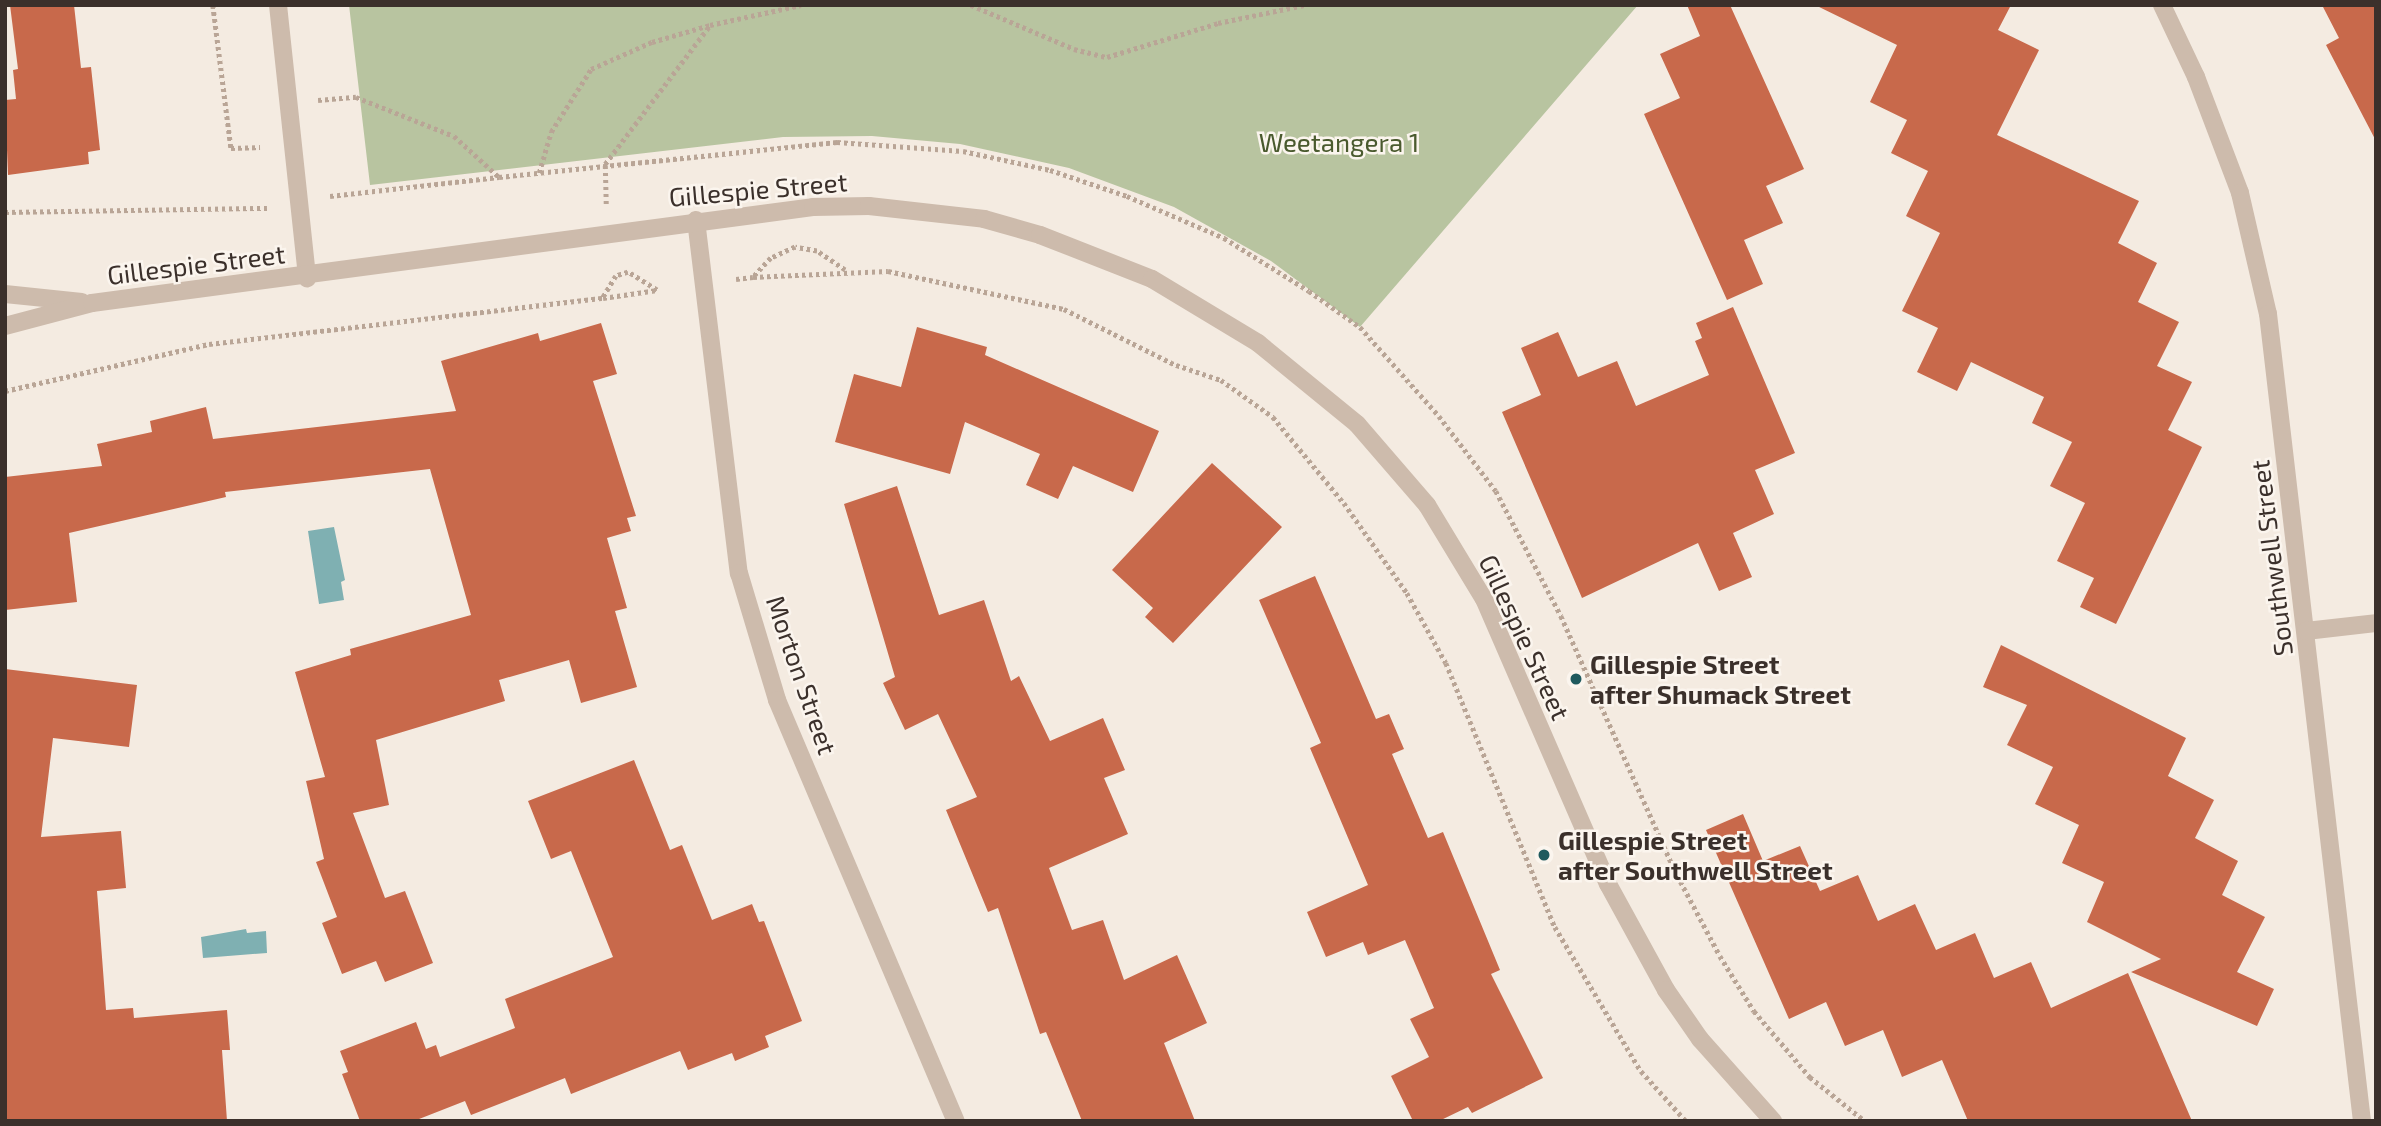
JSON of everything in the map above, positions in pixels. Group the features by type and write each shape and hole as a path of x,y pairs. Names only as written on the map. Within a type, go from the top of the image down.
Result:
{"street":[{"path":"278,5 302,202 307,278"},
{"name":"Southwell Street","path":"2162,5 2196,77 2240,193 2268,314 2362,1121"},
{"name":"Gillespie Street","path":"5,326 92,303 307,278 607,231 813,207 869,206 984,219 1040,234 1152,279 1258,343 1357,424 1427,505 1484,598 1608,884 1666,990 1700,1039 1773,1121"},
{"name":"Morton Street","path":"696,220 739,573 777,700 956,1121"},
{"name":"Gillespie Street","path":"5,294 92,303"},
{"path":"2306,631 2376,623"}],"path":[{"path":"213,5 231,148 262,147 263,159"},
{"path":"539,173 551,132 591,69 652,41 801,5"},
{"path":"971,5 1074,49 1107,57 1218,23 1304,5"},
{"path":"607,231 605,164 710,25"},
{"path":"290,103 356,97 454,136 499,177"},
{"path":"5,212 267,208 605,164 837,142 976,154 1050,170 1127,196 1224,238 1360,327 1439,416 1496,491 1562,616 1674,869 1754,1012 1811,1077 1866,1121"},
{"path":"266,196 267,208"},
{"path":"845,270 817,251 795,247 771,258 752,277 845,270 888,271 972,286 1064,309 1176,365 1221,380 1273,417 1344,503 1407,593 1446,663 1555,927 1642,1072 1686,1121"},
{"path":"5,391 209,344 603,298 657,290 628,272 616,276 603,298"}],"green space":[{"name":"Weetangera 1","path":"349,5 1638,5 1360,327 1271,261 1174,207 1069,168 960,144 872,136 783,137 370,185"}],"water":[{"path":"334,527 345,580 341,582 344,600 319,604 308,531"},
{"path":"246,929 247,933 266,931 267,953 203,958 201,937"}],"building":[{"path":"10,5 74,5 81,68 91,67 100,150 88,152 89,164 8,175 5,100 16,99 13,70 18,69"},
{"path":"1687,5 1730,5 1804,169 1766,186 1783,223 1744,240 1763,284 1727,300 1644,114 1680,98 1660,54 1700,36"},
{"path":"1815,5 2011,5 1998,30 2039,50 1997,135 2139,201 2118,243 2157,263 2138,302 2179,322 2157,366 2192,382 2168,430 2202,447 2116,624 2080,607 2094,578 2057,561 2085,503 2050,486 2072,442 2032,423 2044,397 1971,362 1957,391 1917,372 1938,328 1902,311 1940,233 1906,216 1928,171 1891,153 1907,120 1870,102 1897,45"},
{"path":"2322,5 2376,5 2376,141 2326,45 2339,38"},
{"path":"1733,307 1795,453 1755,470 1774,514 1733,533 1752,577 1719,591 1698,543 1582,598 1502,412 1541,395 1521,348 1558,332 1578,377 1617,361 1636,406 1709,375 1695,341 1702,338 1696,323"},
{"path":"601,323 617,374 593,381 636,516 627,518 631,531 607,538 627,608 615,611 637,687 581,703 569,660 499,680 505,701 376,740 389,805 353,813 385,898 405,891 433,963 385,982 376,961 342,974 322,923 337,917 316,862 324,859 306,781 325,777 295,672 351,655 350,649 471,615 430,469 225,492 226,497 69,533 77,602 5,610 5,477 102,466 97,444 152,432 150,421 206,407 213,439 456,411 441,361 538,333 540,341"},
{"path":"917,327 987,347 985,355 1159,431 1133,492 1073,466 1058,499 1026,485 1040,454 965,422 950,474 835,442 854,374 901,387"},
{"path":"1212,463 1282,527 1173,643 1145,617 1153,608 1112,570"},
{"path":"897,486 939,615 984,600 1011,681 1019,676 1050,741 1103,718 1125,770 1104,778 1128,834 1049,868 1072,930 1103,920 1124,980 1177,955 1207,1023 1164,1043 1195,1121 1082,1121 1046,1032 1040,1034 998,908 988,912 946,810 977,797 938,714 905,730 883,683 895,677 844,504"},
{"path":"1315,576 1376,719 1389,714 1404,749 1392,754 1428,838 1443,832 1500,970 1491,974 1543,1078 1472,1113 1468,1107 1439,1121 1413,1121 1391,1076 1429,1057 1410,1019 1434,1008 1405,940 1368,955 1363,942 1326,957 1307,912 1368,885 1310,748 1321,743 1259,600"},
{"path":"2001,645 2186,738 2168,776 2214,800 2195,838 2238,861 2222,895 2265,917 2237,972 2274,989 2257,1026 2131,972 2161,959 2087,922 2104,882 2062,863 2079,825 2035,804 2053,767 2007,745 2027,705 1983,687"},
{"path":"5,669 137,685 129,747 53,738 41,837 121,831 126,888 97,891 106,1010 133,1008 134,1018 227,1010 230,1050 222,1050 227,1121 5,1121"},
{"path":"634,760 670,850 682,845 712,920 752,904 759,922 764,921 802,1021 765,1036 769,1047 735,1061 732,1053 688,1070 680,1051 571,1094 565,1078 471,1115 465,1101 414,1121 360,1121 342,1074 348,1072 340,1051 416,1022 426,1049 436,1045 440,1057 515,1028 505,999 613,957 571,851 551,859 528,801"},
{"path":"1743,814 1763,861 1800,846 1820,891 1858,875 1878,921 1915,904 1936,950 1975,933 1994,978 2031,962 2051,1008 2128,973 2192,1121 1968,1121 1942,1060 1902,1077 1883,1030 1845,1046 1826,1002 1789,1019 1706,830"}],"place":[{"name":"Gillespie Street after Shumack Street","path":"1576,679"},
{"name":"Gillespie Street after Southwell Street","path":"1544,855"}]}
